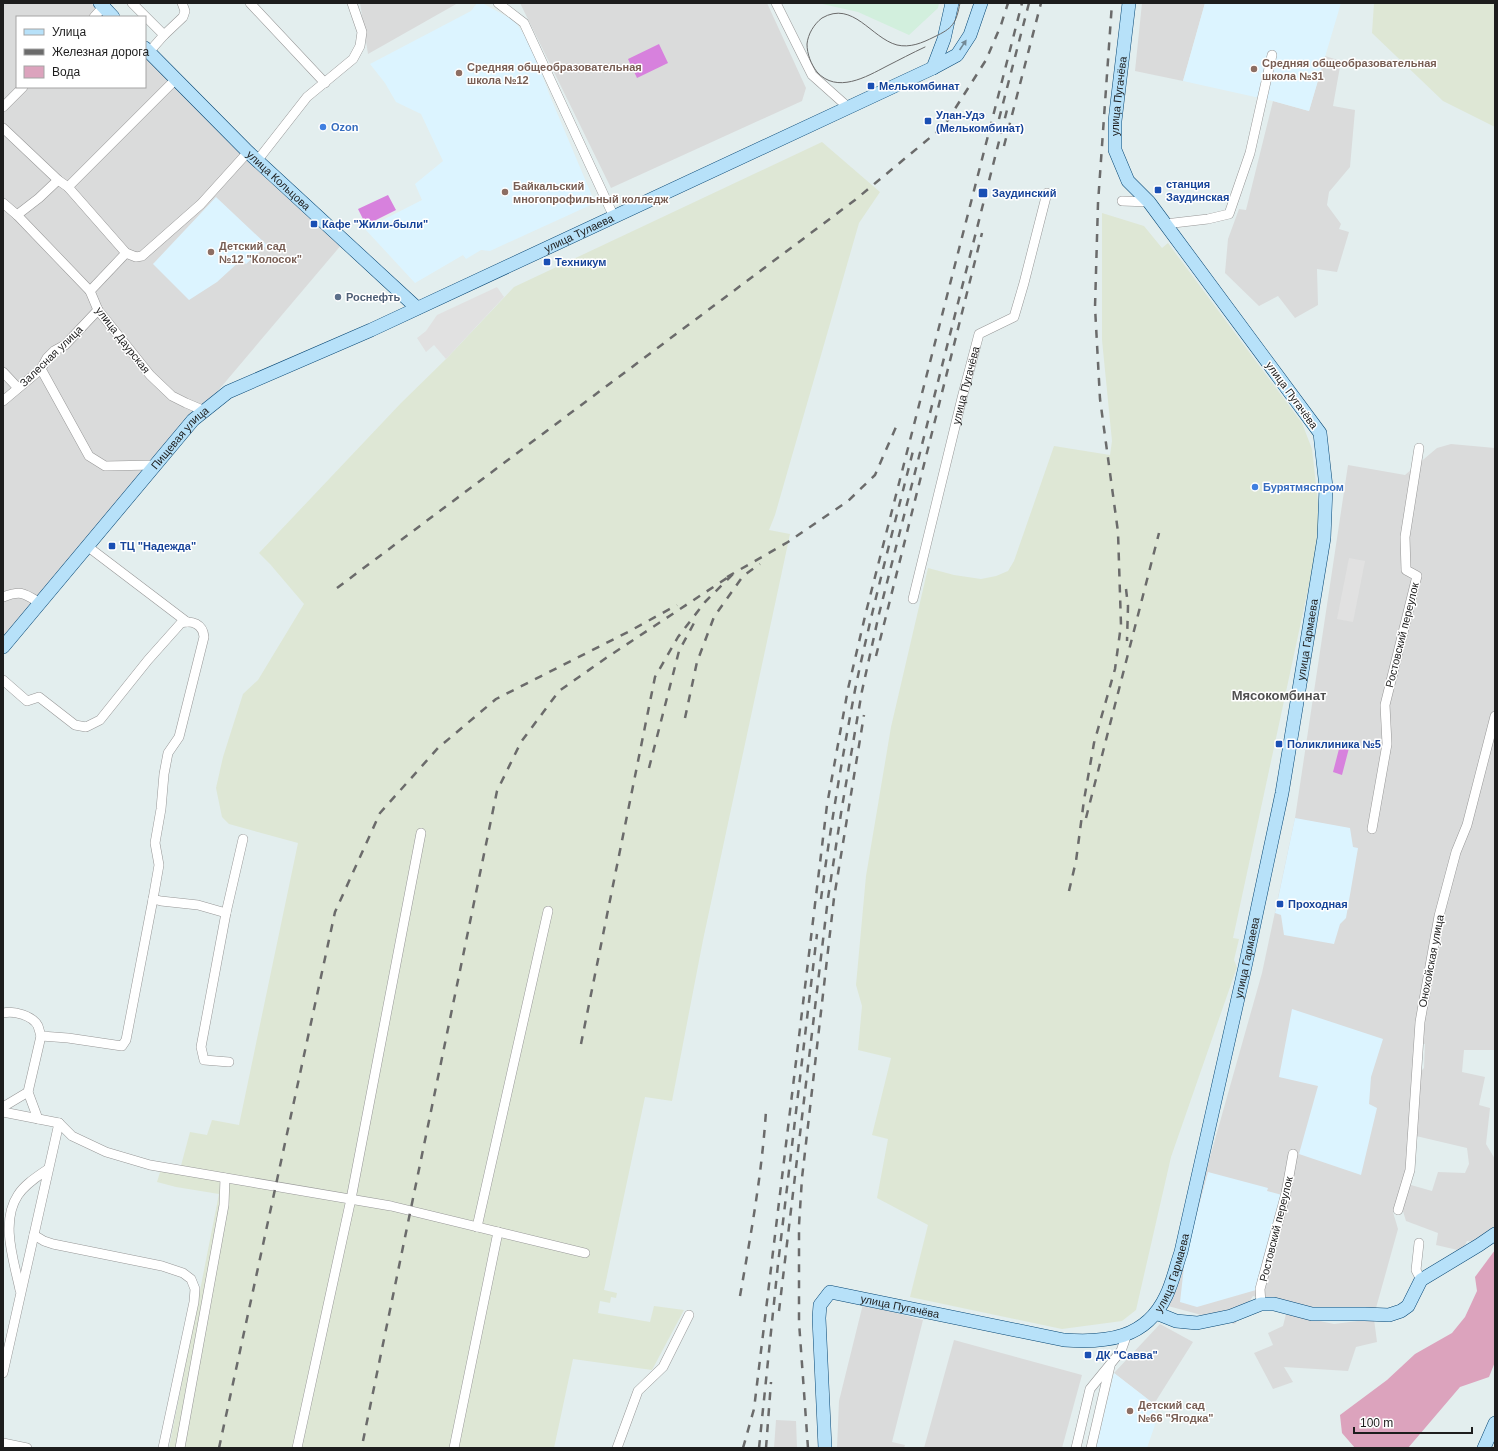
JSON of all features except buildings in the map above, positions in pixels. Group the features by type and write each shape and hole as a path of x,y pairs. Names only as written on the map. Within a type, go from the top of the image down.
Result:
{"street":[{"path":"132,3 145,16"},
{"path":"147,50 183,17 185,12 182,3"},
{"path":"250,3 325,82"},
{"path":"498,3 524,23 614,217"},
{"path":"776,3 812,75 849,108"},
{"path":"933,68 944,39 952,3"},
{"name":"улица Тулаева","path":"417,308 933,68 957,55 970,35 981,3"},
{"name":"улица Пугачёва","path":"1129,3 1115,122 1115,150 1128,181 1149,202 1320,433"},
{"path":"258,161 307,97 353,59 360,46 362,32 351,4"},
{"path":"95,16 102,5 112,16"},
{"path":"146,17 164,35"},
{"name":"улица Кольцова","path":"147,50 248,152 417,308"},
{"path":"1165,224 1208,219 1229,214 1250,153 1272,55"},
{"path":"68,187 176,79"},
{"path":"3,107 22,88"},
{"path":"3,128 58,180 68,187 126,253 136,257 142,256 201,204 248,152"},
{"path":"17,215 39,198 58,180"},
{"name":"улица Пугачёва","path":"913,599 979,334 1014,317 1047,193"},
{"path":"1122,201 1149,202"},
{"name":"улица Даурская","path":"3,203 17,215 90,292 98,310 150,375 172,396 205,411"},
{"path":"90,292 126,253"},
{"name":"Пищевая улица","path":"3,646 193,420 228,392 342,343 417,308"},
{"name":"Залесная улица","path":"3,401 41,369 47,358 54,351 65,345 98,310"},
{"path":"41,369 89,456 105,466 155,465"},
{"path":"3,372 18,388"},
{"name":"улица Гармаева","path":"1127,1334 1145,1324 1156,1313 1166,1296 1181,1252 1282,793 1324,538 1326,487 1320,433"},
{"name":"Ростовский переулок","path":"1372,829 1387,744 1385,704 1417,576 1406,570 1405,537 1419,448"},
{"path":"87,546 187,622"},
{"path":"3,598 14,593 24,593 40,603"},
{"path":"3,680 27,701 39,697 75,725 86,727 100,720 148,660 181,623 193,622 198,624 204,631 204,637 179,737 168,753 155,843 159,865 126,1040 122,1046 68,1038 41,1036"},
{"name":"Онохойская улица","path":"1398,1210 1410,1170 1420,1022 1439,916 1456,852 1467,825 1495,716"},
{"path":"297,1448 351,1199 421,833"},
{"path":"228,1062 204,1060 201,1047 226,913 243,840"},
{"path":"153,898 161,901 198,905 226,913"},
{"path":"477,1227 548,911"},
{"path":"3,1013 14,1012 23,1014 37,1025 41,1036 28,1092 38,1119"},
{"path":"3,1107 28,1092"},
{"path":"3,1112 59,1123 72,1136 106,1152 150,1166 391,1206 585,1253"},
{"path":"3,1373 59,1123"},
{"name":"Ростовский переулок","path":"1261,1304 1260,1289 1286,1193 1293,1154"},
{"path":"20,1295 8,1228 11,1208 18,1194 30,1182 48,1169"},
{"path":"180,1448 224,1205 225,1178"},
{"path":"454,1448 498,1232"},
{"path":"1156,1313 1176,1321 1197,1323 1231,1316 1261,1304 1274,1304 1312,1314 1389,1315 1401,1311 1408,1306 1421,1280 1495,1234"},
{"path":"34,1235 53,1244 162,1266 183,1273 191,1279 195,1289 194,1302 163,1448"},
{"path":"1418,1243 1416,1270 1421,1280"},
{"name":"улица Пугачёва","path":"825,1448 819,1318 820,1305 830,1292 1064,1340 1084,1342 1100,1341 1127,1334"},
{"path":"616,1448 638,1391 663,1367 689,1315"},
{"path":"1076,1448 1090,1389 1121,1351 1127,1334"},
{"path":"1091,1448 1111,1364"},
{"path":"1484,1448 1495,1423"},
{"path":"3,1443 27,1448"}],"shaded area":[{"path":"3,3 91,3 105,16 16,16 16,88 146,88 146,56 342,244 3,645"},
{"path":"360,3 458,3 368,54"},
{"name":"Байкальский многопрофильный колледж","path":"477,3 482,3 515,21 531,45 550,96 595,203 490,251 481,250 466,259 463,255 415,283 365,229 422,200 415,184 443,161 421,114 396,102 385,83 370,64 471,11"},
{"path":"520,3 767,3 806,88 802,101 611,188"},
{"path":"818,3 939,3 938,8 909,35 858,12"},
{"path":"1142,3 1205,3 1183,81 1135,71"},
{"name":"Средняя общеобразовательная школа №31","path":"1205,3 1341,3 1309,111 1273,101 1183,81"},
{"path":"1374,3 1495,3 1495,127 1443,101 1372,33"},
{"path":"659,44 668,63 637,78 628,59"},
{"path":"1325,56 1341,61 1333,106 1355,110 1350,167 1329,192 1327,205 1341,224 1339,229 1349,232 1337,272 1317,269 1318,305 1295,318 1278,296 1259,306 1225,273 1228,239 1239,209 1246,210 1273,101 1309,111"},
{"path":"822,142 880,192 859,223 775,515 769,530 790,534 703,940 672,1101 645,1097 604,1290 617,1293 616,1298 611,1297 610,1303 600,1301 598,1313 650,1322 654,1306 684,1310 652,1370 573,1359 554,1448 169,1448 219,1194 176,1187 157,1182 161,1169 179,1173 190,1132 207,1135 212,1120 239,1125 298,843 229,824 222,817 216,788 223,757 243,694 258,680 304,604 259,553 401,403 446,359 514,287"},
{"path":"388,195 396,210 366,225 358,209"},
{"name":"Детский сад №12 \"Колосок\"","path":"216,197 267,245 246,264 241,260 217,282 189,300 153,264"},
{"name":"Бурятмяспром","path":"1102,213 1144,226 1162,248 1168,243 1302,423 1312,449 1321,529 1233,938 1239,939 1234,960 1237,967 1171,1157 1136,1310 1122,1321 1062,1329 910,1297 928,1225 877,1198 888,1139 872,1135 891,1058 858,1050 862,1006 856,985 866,876 891,727 928,568 954,575 981,579 996,576 1008,571 1014,561 1054,446 1110,455 1112,441 1102,340"},
{"path":"497,287 504,297 446,359 434,345 426,352 417,338 426,331 437,315"},
{"path":"1451,444 1495,448 1495,1050 1464,1050 1462,1072 1485,1077 1479,1105 1490,1108 1486,1144 1495,1159 1495,1229 1476,1242 1467,1241 1462,1251 1436,1245 1438,1233 1406,1221 1402,1208 1411,1185 1432,1191 1438,1172 1465,1173 1469,1164 1467,1148 1416,1136 1419,1073 1424,1068 1425,1044 1415,1043 1407,1169 1393,1212 1398,1229 1376,1308 1312,1311 1253,1296 1235,1324 1168,1306 1262,973 1295,818 1348,465 1405,475 1437,448"},
{"path":"1349,558 1365,561 1353,622 1337,619"},
{"path":"1340,745 1349,748 1342,775 1333,772"},
{"path":"1295,818 1350,828 1353,847 1358,848 1346,918 1340,924 1334,944 1284,935 1281,915 1275,913"},
{"path":"1292,1009 1383,1039 1371,1077 1369,1104 1377,1108 1361,1175 1299,1154 1318,1086 1279,1077"},
{"path":"1208,1172 1268,1188 1267,1191 1282,1195 1256,1290 1197,1307 1180,1302 1185,1258"},
{"path":"863,1304 923,1320 892,1442 905,1445 904,1448 837,1448 839,1401"},
{"path":"1286,1314 1334,1324 1374,1319 1377,1342 1356,1347 1348,1371 1284,1367 1293,1382 1273,1389 1254,1353 1273,1345 1268,1333 1283,1326"},
{"path":"1160,1324 1193,1342 1154,1404 1114,1373"},
{"path":"954,1340 1082,1375 1062,1448 924,1448"},
{"name":"Детский сад №66 \"Ягодка\"","path":"1114,1373 1154,1404 1157,1419 1147,1448 1096,1448"},
{"path":"776,1420 796,1421 797,1448 774,1448"}],"water":[{"path":"1495,1250 1495,1362 1489,1377 1460,1387 1408,1448 1355,1448 1342,1433 1340,1415 1387,1380 1415,1354 1452,1333 1465,1317 1477,1291 1475,1277"}],"tram line":[{"path":"925,47 861,79 842,83 825,79 817,72 810,59 807,44 810,33 819,20 833,14 843,14 852,17 888,41 897,45 907,46 916,44 934,37 950,28 955,21 960,3"}],"railway":[{"path":"337,588 855,200 944,126 986,60 1001,25 1008,3"},
{"path":"743,1448 754,1409 827,805 848,689 866,612 1022,3"},
{"path":"999,119 1029,3"},
{"path":"1004,146 1041,3"},
{"path":"1069,891 1076,861 1084,800 1094,743 1115,669 1121,625 1118,532 1100,399 1095,307 1098,203 1112,3"},
{"path":"779,1311 828,898 862,691 879,614 1007,110"},
{"path":"876,656 982,233"},
{"path":"727,577 788,542 848,501 875,475 896,427"},
{"path":"821,899 836,794 855,690 876,598 914,447"},
{"path":"1086,818 1159,533"},
{"path":"685,718 697,662 714,617 743,576 760,564"},
{"path":"363,1441 497,791 521,742 559,691 733,574 705,602 678,637 655,677 581,1044"},
{"path":"1126,589 1128,606 1127,641"},
{"path":"219,1448 335,912 380,813 438,748 496,699 628,632 677,605"},
{"path":"649,768 679,651 694,623"},
{"path":"808,1448 799,1322 799,1225 802,1178 834,898 864,715"},
{"path":"759,1448 778,1264 817,934"},
{"path":"740,1296 759,1180 766,1111"},
{"path":"766,1448 771,1382"}],"place":[{"name":"Средняя общеобразовательная школа №31","path":"1254,69"},
{"name":"Средняя общеобразовательная школа №12","path":"459,73"},
{"name":"Мелькомбинат","path":"871,86"},
{"name":"Улан-Удэ (Мелькомбинат)","path":"928,121"},
{"name":"Ozon","path":"323,127"},
{"name":"станция Заудинская","path":"1158,190"},
{"name":"Байкальский многопрофильный колледж","path":"505,192"},
{"name":"Заудинский","path":"983,193"},
{"name":"Кафе \"Жили-были\"","path":"314,224"},
{"name":"Детский сад №12 \"Колосок\"","path":"211,252"},
{"name":"Техникум","path":"547,262"},
{"name":"Роснефть","path":"338,297"},
{"name":"Бурятмяспром","path":"1255,487"},
{"name":"ТЦ \"Надежда\"","path":"112,546"},
{"name":"Поликлиника №5","path":"1279,744"},
{"name":"Проходная","path":"1280,904"},
{"name":"ДК \"Савва\"","path":"1088,1355"},
{"name":"Детский сад №66 \"Ягодка\"","path":"1130,1411"}],"district":[{"name":"Мясокомбинат","path":"1279,695"}]}
